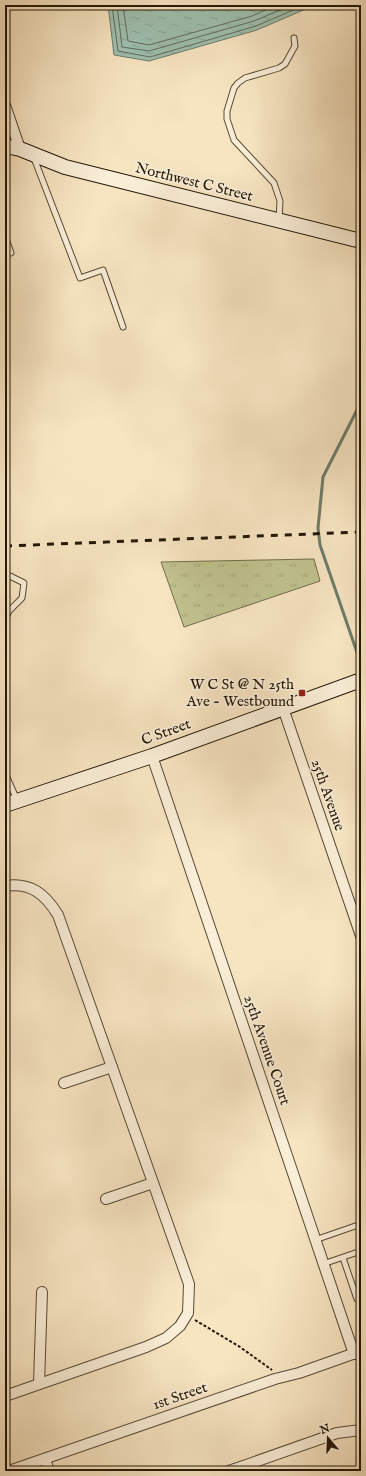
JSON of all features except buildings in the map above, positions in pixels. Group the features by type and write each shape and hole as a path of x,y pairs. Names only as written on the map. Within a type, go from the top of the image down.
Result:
{"street":[{"path":"5,105 26,152"},
{"name":"Northwest C Street","path":"5,146 66,167 361,241"},
{"name":"C Street","path":"11,803 152,756 361,680"},
{"name":"25th Avenue","path":"283,708 361,936"},
{"name":"25th Avenue Court","path":"152,756 323,1264 357,1352"},
{"path":"5,886 24,886 41,893 58,915 189,1284 187,1315 180,1326 166,1338 146,1347 5,1396"},
{"path":"64,1084 112,1067"},
{"path":"106,1199 153,1183"},
{"path":"39,1384 42,1292"},
{"name":"1st Street","path":"9,1471 357,1352"},
{"path":"229,1471 337,1433 361,1430"},
{"path":"45,1459 49,1471"}],"lane":[{"path":"279,221 280,201 274,183 234,140 227,119 227,111 234,88 238,83 245,78 279,68 285,64 295,46 294,38"},
{"path":"26,152 80,278 103,270 123,326"},
{"path":"5,236 11,253"},
{"path":"5,577 10,576 24,583 22,598 9,611 5,620"},
{"path":"5,773 11,803"},
{"path":"315,1240 361,1224"},
{"path":"323,1264 361,1251"},
{"path":"343,1258 357,1299"}],"path":[{"path":"187,1315 240,1347 272,1370"}],"green space":[{"path":"314,559 320,581 184,627 161,562"}],"water":[{"path":"108,5 315,5 257,30 149,61 114,55"}],"waterway":[{"path":"361,402 323,477 318,528 320,545 361,664"}],"railway":[{"path":"5,546 361,532"}],"place":[{"name":"W C St @ N 25th Ave - Westbound","path":"302,693"}]}
